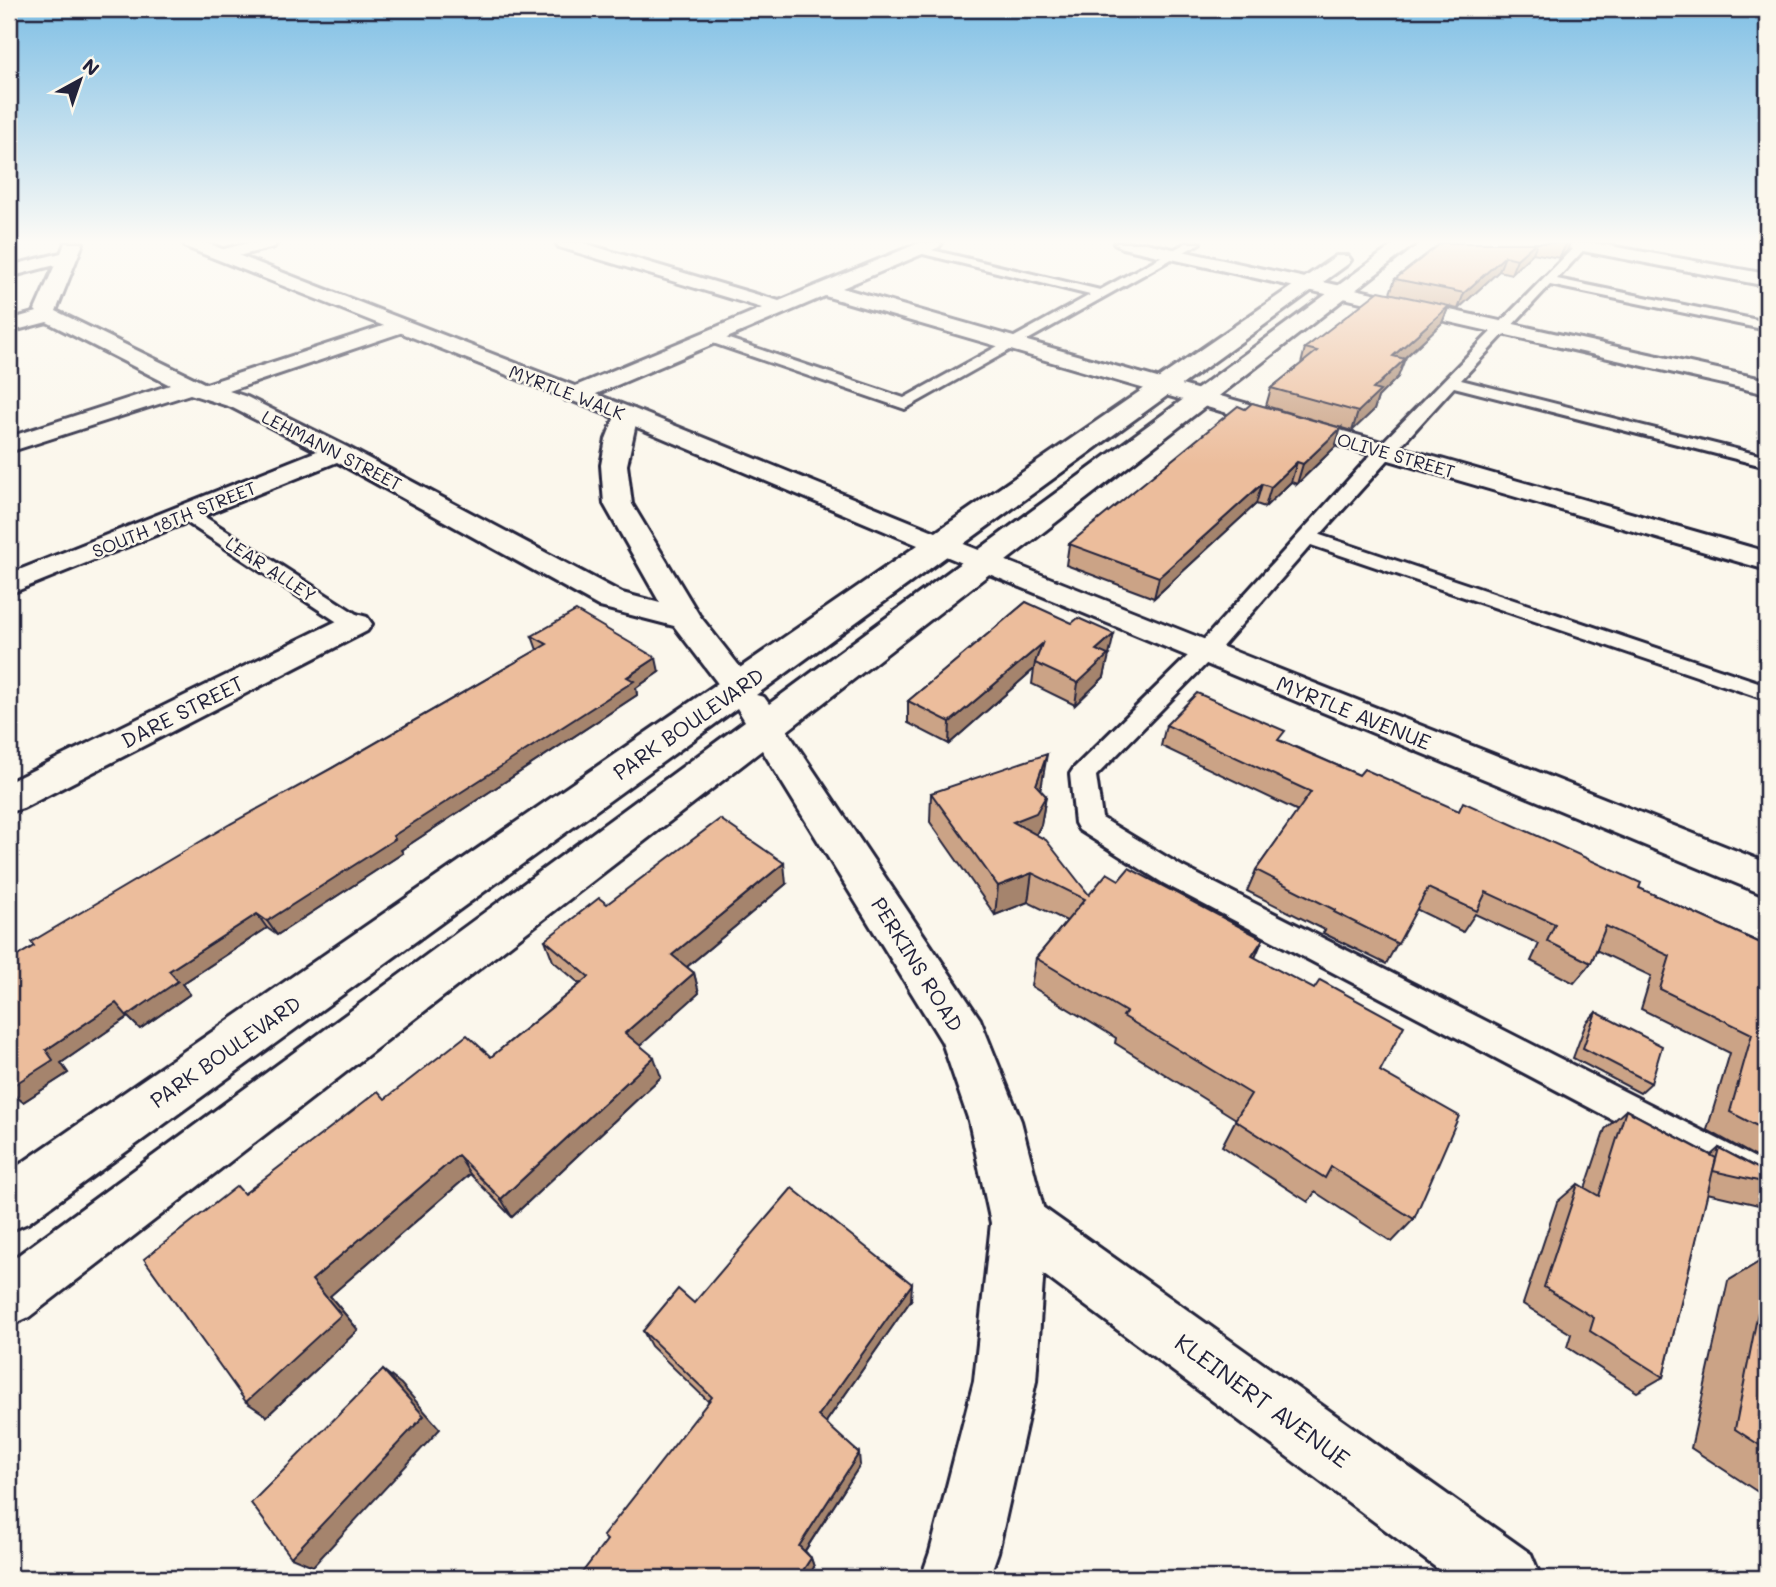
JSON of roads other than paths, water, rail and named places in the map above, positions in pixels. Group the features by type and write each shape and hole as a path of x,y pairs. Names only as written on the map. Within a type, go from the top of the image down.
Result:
{"street":[{"path":"9,326 42,317"},
{"name":"LEHMANN STREET","path":"53,317 200,388 239,402 338,452 611,600 685,620"},
{"name":"MYRTLE WALK","path":"375,317 626,414 940,544"},
{"path":"574,395 756,317"},
{"name":"OLIVE STREET","path":"918,317 1767,561"},
{"name":"PARK BOULEVARD","path":"9,1204 752,706 940,544 1163,387 1277,317"},
{"path":"9,1297 752,706 984,562 1201,398 1292,317"},
{"path":"1450,317 1767,387"},
{"path":"9,445 399,327"},
{"name":"PERKINS ROAD","path":"626,414 618,439 614,466 618,504 685,620 752,706 963,1034 995,1121 1018,1223 1005,1381 964,1552 955,1578"},
{"name":"SOUTH 18TH STREET","path":"9,584 338,452"},
{"name":"MYRTLE AVENUE","path":"940,544 1767,880"},
{"name":"DARE STREET","path":"9,798 356,624"},
{"name":"KLEINERT AVENUE","path":"1018,1223 1507,1578"}],"lane":[{"path":"709,337 905,404 1058,317"},
{"path":"1513,317 1384,451 1205,652 1083,774 1089,823 1173,875 1767,1183"},
{"path":"1723,317 1767,326"},
{"path":"1451,382 1767,462"},
{"name":"LEAR ALLEY","path":"187,514 356,624"},
{"path":"1308,537 1767,693"}]}
